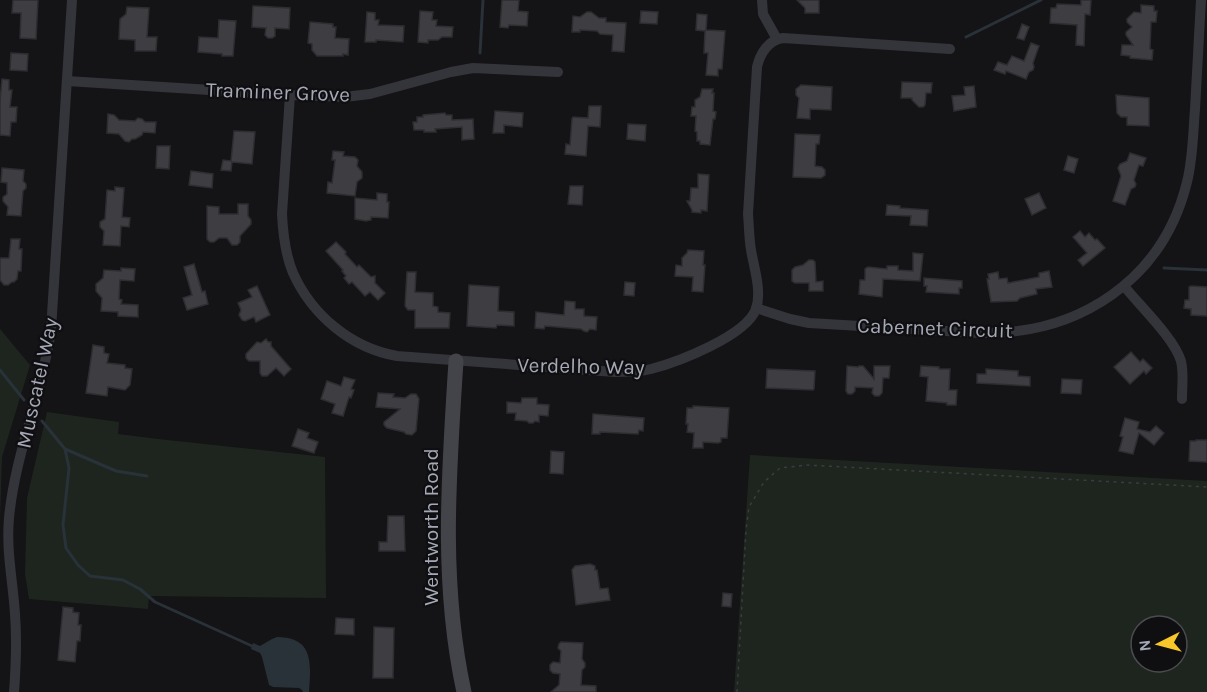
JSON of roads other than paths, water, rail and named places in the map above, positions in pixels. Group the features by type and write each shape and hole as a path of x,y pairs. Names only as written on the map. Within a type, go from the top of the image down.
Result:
{"street":[{"name":"Muscatel Way","path":"14,692 16,633 10,569 9,521 14,486 51,330 72,0"},
{"path":"762,0 764,14 777,39"},
{"name":"Cabernet Circuit","path":"756,308 809,323 1007,333 1039,328 1067,320 1104,301 1124,286 1151,256 1166,235 1178,211 1187,181 1192,149 1202,0"},
{"path":"756,308 758,293 748,214 757,67 767,46 777,39 789,39 950,49"},
{"name":"Traminer Grove","path":"67,81 333,98 385,91 473,68 558,72"},
{"name":"Verdelho Way","path":"290,95 282,214 287,252 293,272 313,306 329,323 365,347 397,356 456,361 615,372 649,369 679,360 734,334 751,318 756,308"},
{"path":"1124,286 1167,336 1177,352 1183,374 1182,399"},
{"name":"Wentworth Road","path":"456,361 448,506 448,568 452,620 464,692"}],"waterway":[{"path":"480,53 483,0"},
{"path":"966,37 1041,0"},
{"path":"1164,268 1207,270"},
{"path":"0,370 24,400"},
{"path":"42,421 65,449 69,468 63,525 66,548 78,565 90,576 123,580 140,589 155,602 252,646"},
{"path":"65,449 116,471 147,476"}]}
